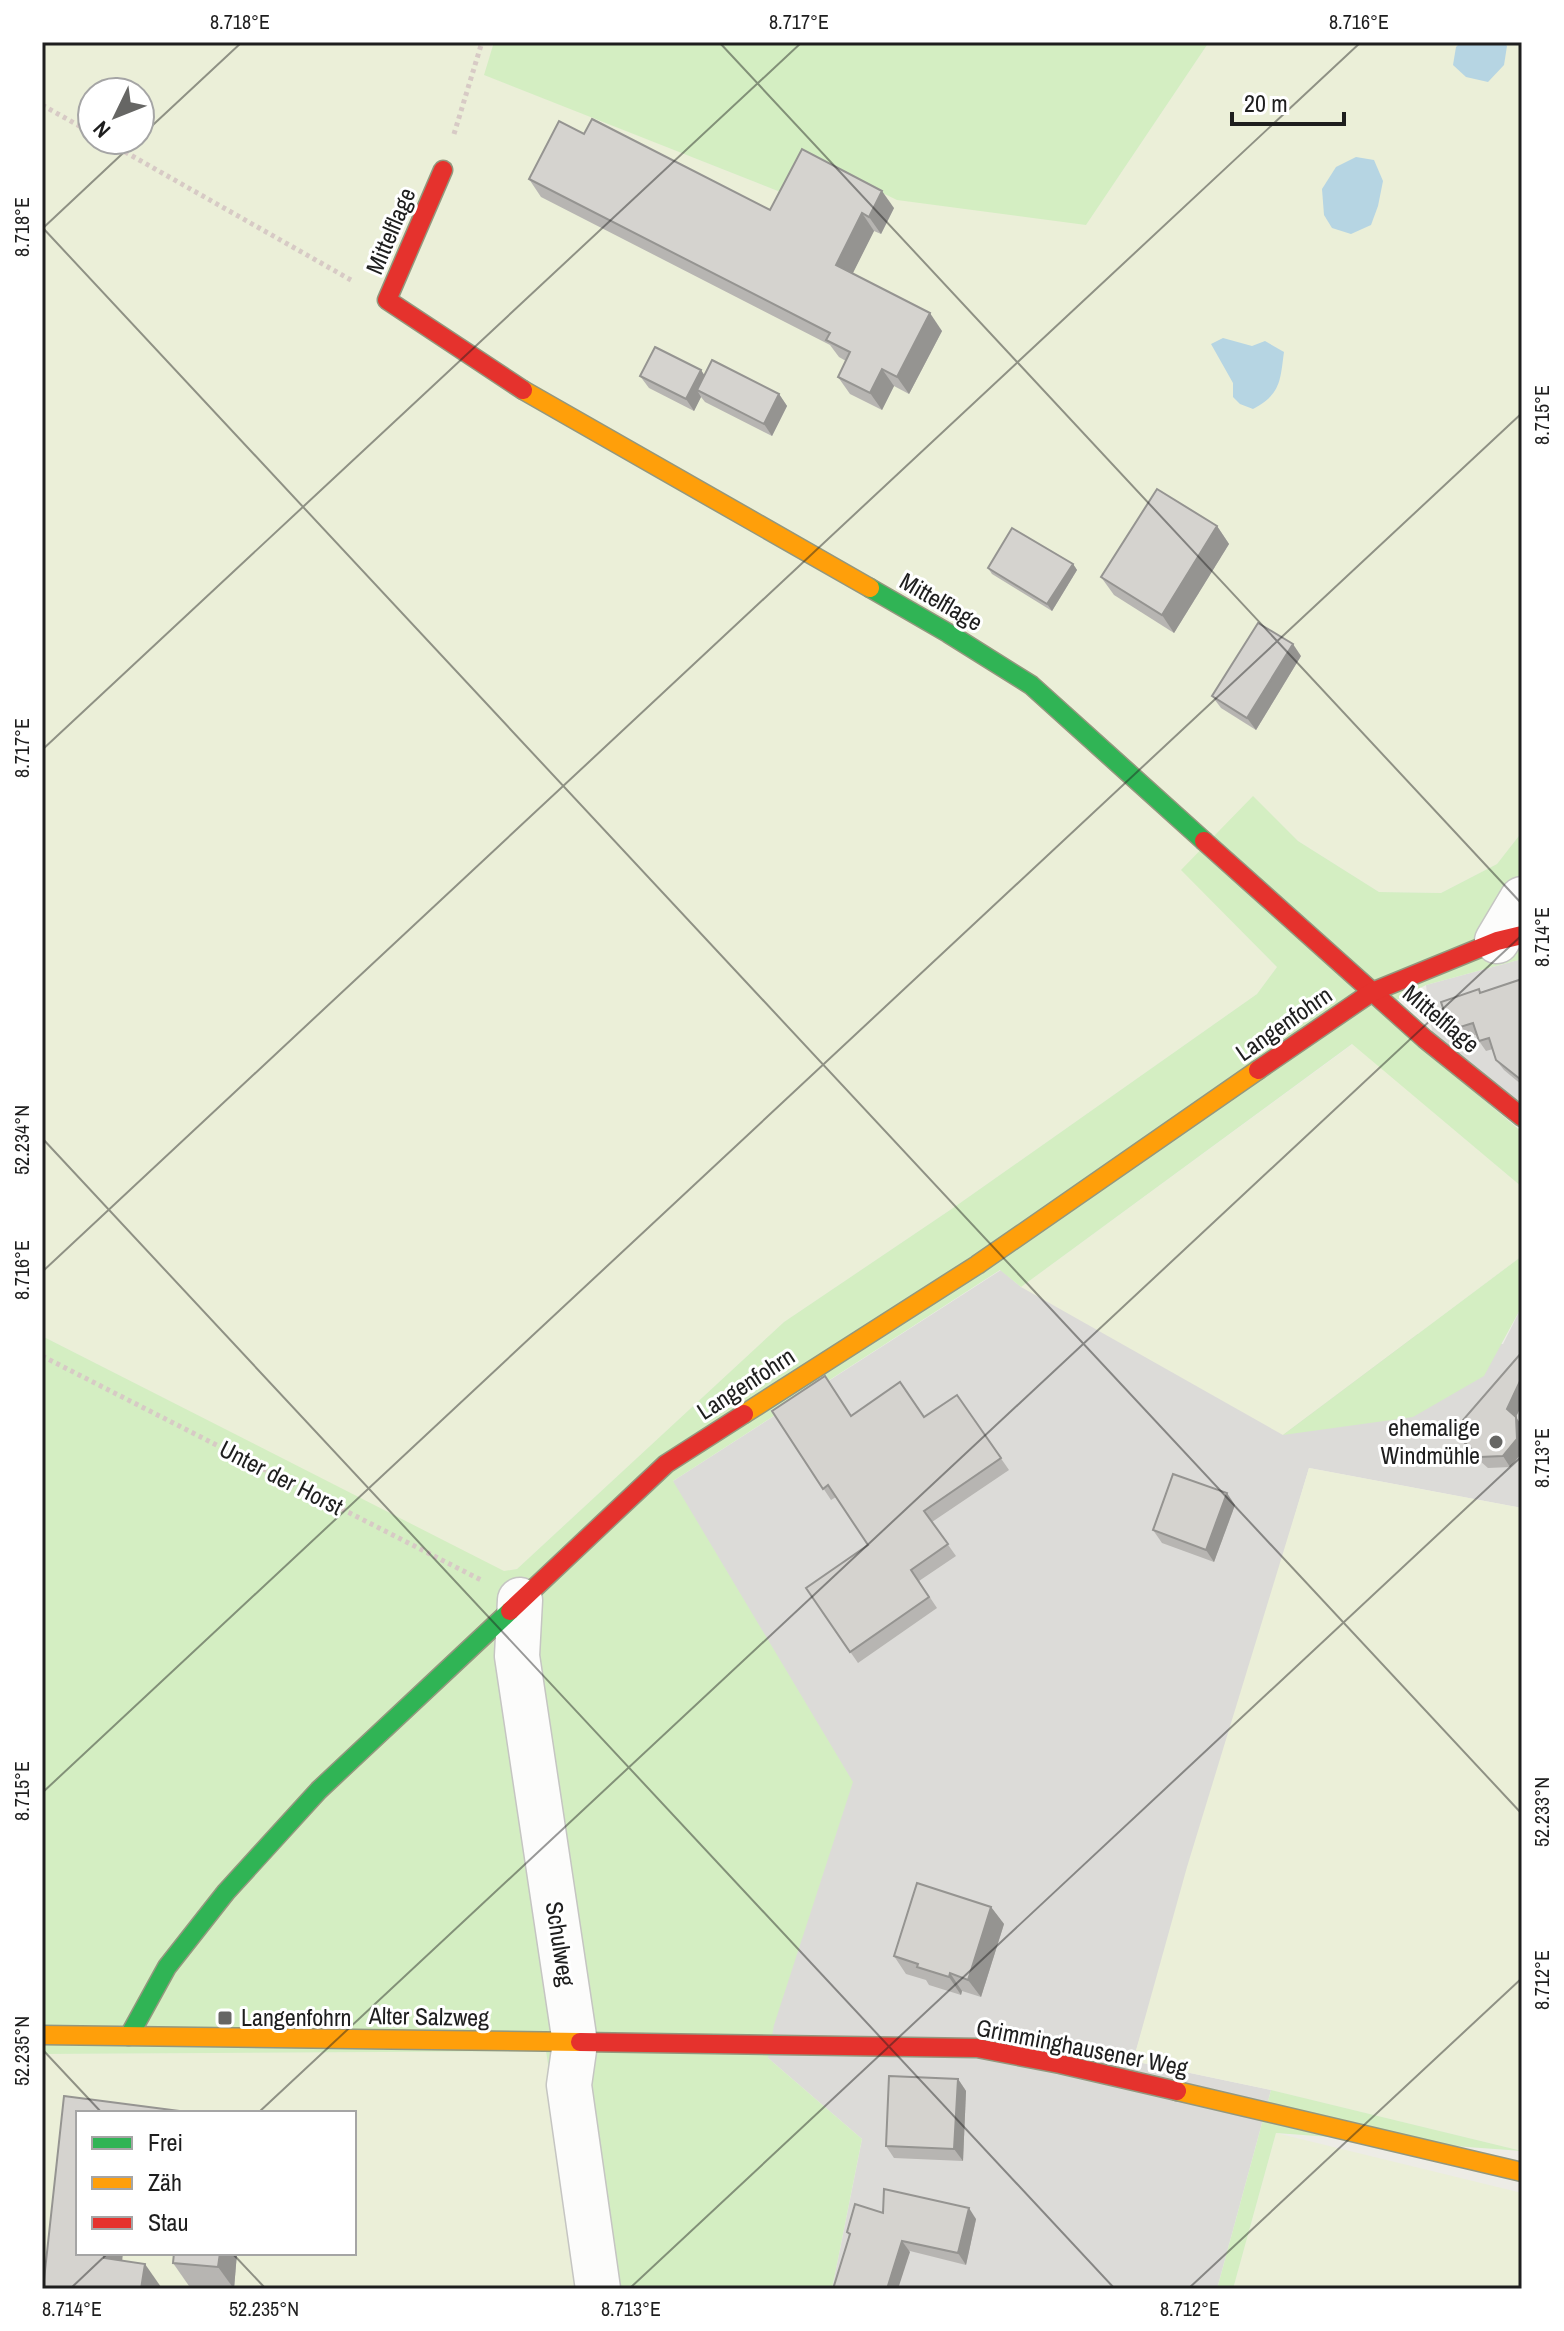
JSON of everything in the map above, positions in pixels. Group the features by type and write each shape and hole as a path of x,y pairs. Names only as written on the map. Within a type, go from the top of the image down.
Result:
{"street":[{"name":"Mittelflage","path":"443,170 387,300 531,395 948,633 1031,685 1425,1039 1522,1117"},
{"path":"1510,938 1522,899"},
{"name":"Langenfohrn","path":"129,2036 167,1967 226,1892 319,1790 666,1464 977,1265 1372,992 1510,938"},
{"name":"Schulweg","path":"520,1600 517,1656 575,2043 569,2085 598,2289"},
{"name":"Alter Salzweg","path":"42,2035 575,2043"},
{"name":"Grimminghausener Weg","path":"575,2043 977,2048 1060,2064 1522,2172"}],"path":[{"path":"443,170 482,42"},
{"path":"42,105 76,124"},
{"path":"132,156 387,300"},
{"name":"Unter der Horst","path":"42,1356 520,1600"}],"shaded area":[{"path":"1522,959 1522,1108 1432,1032 1426,985"},
{"path":"1001,1270 1021,1287 1503,1344 1522,1306 1522,1508 1309,1468 1133,2061 1271,2090 1217,2289 832,2289 862,2139 768,2058 673,1481"}],"green space":[{"path":"42,42 494,42 485,75 793,197 811,159 1086,225 1209,42 1522,42 1522,832 1497,864 1441,893 1379,892 1298,841 1253,797 1182,870 1277,967 1257,994 953,1208 784,1322 517,1569 504,1572 42,1336"},
{"path":"494,42 1209,42 1086,225 897,200 812,159 793,197 484,75"},
{"path":"1253,796 1298,841 1379,892 1441,893 1497,864 1522,832 1522,959 1426,985 1377,1010 1522,1132 1522,1187 1352,1044 1021,1287 1000,1270 673,1481 853,1782 774,2025 768,2058 862,2139 832,2289 582,2289 546,2051 42,2054 42,1336 504,1571 517,1569 784,1322 953,1208 1257,994 1277,967 1181,870"},
{"path":"1353,1044 1522,1187 1522,1256 1283,1435 1021,1287"},
{"path":"1522,1256 1522,1306 1484,1376 1413,1417 1283,1435"},
{"path":"1309,1468 1522,1508 1522,2151 1271,2090 1133,2061 1187,1867"},
{"path":"546,2051 582,2289 42,2289 42,2054"},
{"path":"1271,2090 1522,2151 1276,2133 1233,2289 1217,2289"},
{"path":"1276,2133 1522,2193 1522,2289 1233,2289"}],"water":[{"path":"1461,42 1503,42 1507,46 1504,65 1488,82 1466,77 1453,65 1456,47"},
{"path":"1356,157 1374,160 1383,181 1371,225 1351,234 1332,228 1324,215 1322,189 1336,167"},
{"path":"1223,338 1252,346 1265,341 1284,352 1278,386 1269,398 1253,409 1240,404 1233,397 1233,383 1211,344"}],"building":[{"path":"592,119 770,210 802,149 882,191 869,217 862,213 836,265 930,313 897,377 882,369 870,393 838,377 850,352 826,340 830,333 529,179 559,121 584,134"},
{"path":"655,347 701,370 686,399 640,376"},
{"path":"712,360 779,394 764,424 697,390"},
{"path":"1157,489 1217,526 1162,615 1101,577"},
{"path":"1012,528 1073,564 1047,604 988,568"},
{"path":"1258,623 1293,644 1247,718 1212,696"},
{"path":"1522,979 1520,1079 1496,1060 1489,1038 1479,1041 1473,1023 1457,1028 1447,1020 1441,1002"},
{"path":"1522,1352 1522,1377 1507,1409 1516,1417 1517,1439 1503,1456 1480,1457 1464,1442 1463,1420"},
{"path":"825,1376 851,1416 900,1382 924,1417 957,1395 1001,1458 924,1511 948,1544 911,1570 929,1597 850,1652 806,1588 868,1545 828,1485 823,1489 772,1411"},
{"path":"1173,1474 1227,1493 1206,1550 1153,1530"},
{"path":"917,1883 991,1907 968,1980 917,1967 918,1964 894,1956"},
{"path":"889,2076 958,2079 954,2149 886,2146"},
{"path":"64,2096 180,2111 76,2111 76,2255 105,2255 104,2258 145,2264 141,2289 43,2289"},
{"path":"884,2189 969,2208 958,2253 902,2241 887,2289 833,2289 850,2234 847,2232 855,2204 883,2213"},
{"path":"174,2255 220,2255 218,2267 173,2263"}],"traffic: fast":[{"path":"870,588 1031,685 1204,841"},
{"path":"129,2036 167,1967 226,1892 319,1790 510,1611"}],"traffic: slow":[{"path":"523,390 870,588"},
{"path":"744,1414 977,1265 1258,1070"},
{"path":"42,2035 580,2042"},
{"path":"1177,2091 1522,2172"}],"traffic: jam":[{"path":"443,170 387,300 523,390"},
{"path":"1204,841 1425,1039 1522,1117"},
{"path":"1258,1070 1372,992 1497,941 1522,935"},
{"path":"510,1611 666,1464 744,1414"},
{"path":"580,2042 977,2048 1177,2091"}],"place":[{"name":"ehemalige Windmühle","path":"1496,1442"},
{"name":"Langenfohrn","path":"225,2018"}]}
